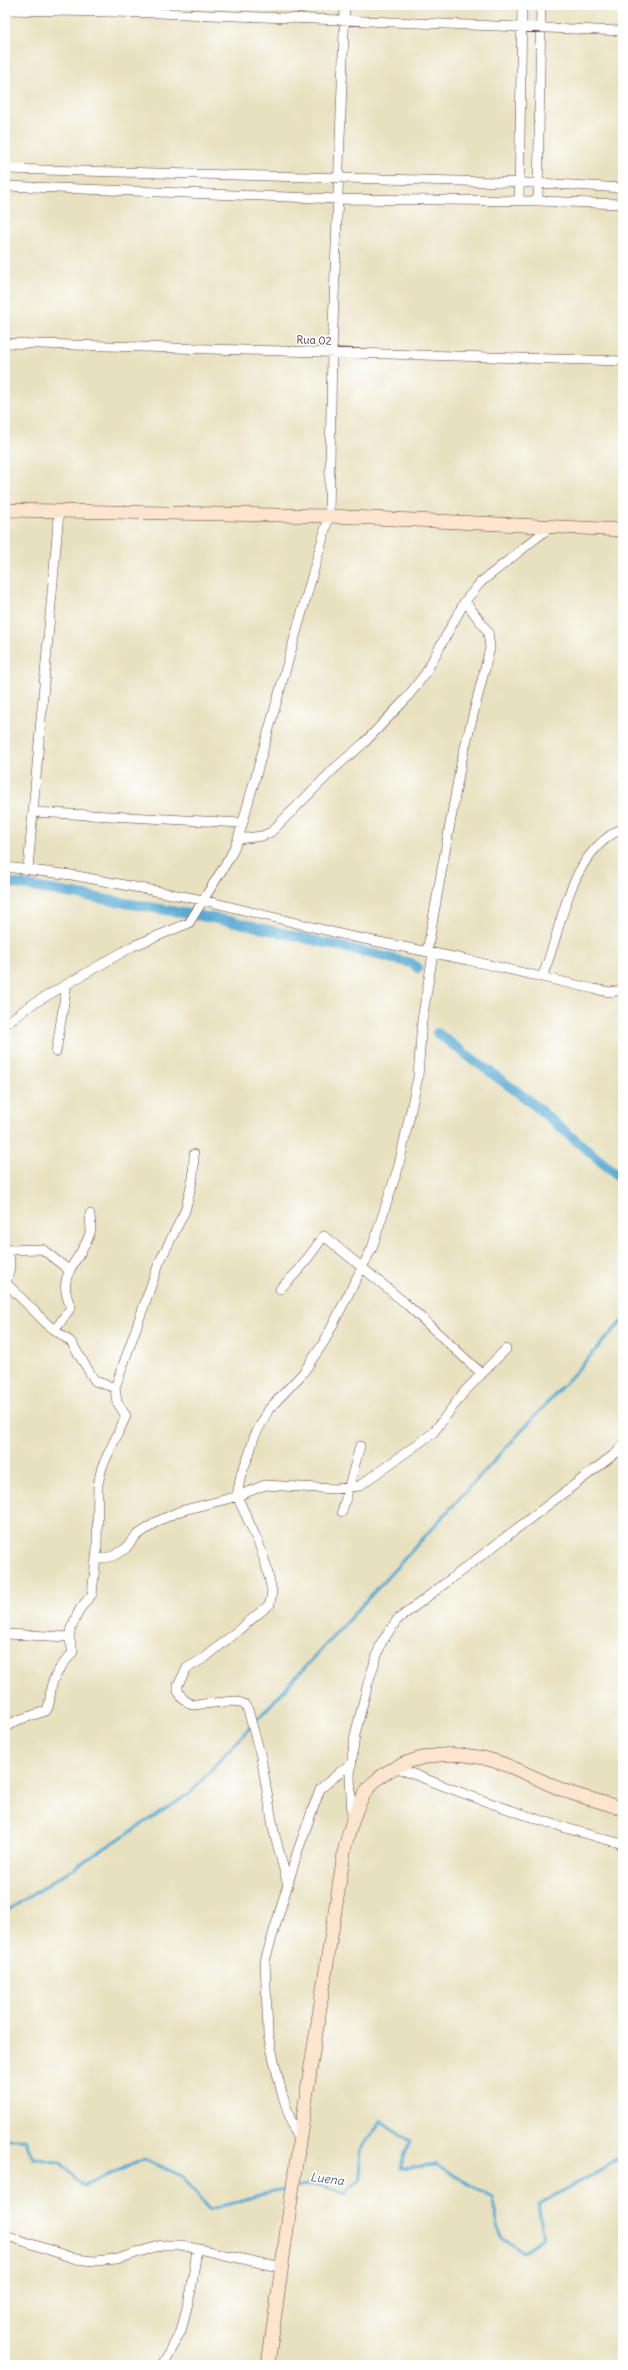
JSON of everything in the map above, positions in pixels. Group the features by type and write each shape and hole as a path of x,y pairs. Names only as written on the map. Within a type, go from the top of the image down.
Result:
{"main road":[{"path":"5,510 329,516 623,530"},
{"path":"268,2365 288,2234 299,2148 352,1819 372,1784 395,1767 417,1758 436,1756 478,1757 580,1796 623,1809"}],"street":[{"path":"5,1024 67,984 133,946 189,923 230,857 238,839 329,516 332,353 340,180 345,5"},
{"path":"519,201 522,5"},
{"path":"538,201 541,5"},
{"path":"5,10 158,9 344,22 623,31"},
{"path":"5,169 340,180 538,183 623,188"},
{"path":"5,186 339,199 538,201 623,204"},
{"name":"Rua 02","path":"5,343 623,361"},
{"path":"28,869 59,512"},
{"path":"238,839 262,836 270,832 391,716 425,674 465,601 481,582 550,527"},
{"path":"288,1885 274,1832 261,1757 248,1710 244,1704 236,1701 192,1705 183,1699 178,1691 178,1685 187,1668 206,1657 270,1604 272,1591 266,1565 259,1544 237,1496 241,1474 249,1455 254,1437 269,1409 303,1373 324,1342 364,1268 387,1204 405,1141 418,1077 422,1020 430,953 461,763 490,648 488,632 465,601"},
{"path":"33,812 242,823"},
{"path":"542,977 576,876 585,859 596,846 610,834 623,828"},
{"path":"5,867 28,869 203,900 430,953 468,960 610,992 623,990"},
{"path":"56,1052 67,984"},
{"path":"5,1727 18,1720 46,1711 50,1704 52,1685 56,1672 72,1652 69,1637 80,1609 92,1594 96,1560 98,1484 102,1467 126,1416 117,1402 115,1388 160,1263 185,1211 194,1178 194,1154"},
{"path":"55,1330 71,1307 65,1294 66,1279 91,1232 90,1214"},
{"path":"280,1289 299,1270 324,1236 404,1302 482,1374"},
{"path":"70,1271 42,1249 6,1250 10,1260 10,1271 6,1282 13,1292 55,1330 71,1342 95,1382 115,1388"},
{"path":"96,1560 113,1556 125,1549 136,1536 164,1518 180,1511 237,1496 265,1485 348,1489 360,1486 391,1462 424,1441 506,1348"},
{"path":"352,1819 350,1775 351,1763 368,1683 381,1643 397,1620 616,1453 623,1445"},
{"path":"342,1512 360,1446"},
{"path":"5,1634 69,1637"},
{"path":"299,2148 282,2094 268,2035 265,1961 298,1850 320,1790 351,1763"},
{"path":"395,1767 487,1804 570,1830 623,1844"},
{"path":"5,2235 76,2258 94,2261 131,2256 162,2245 181,2245 282,2268"},
{"path":"162,2365 181,2331 197,2249"}],"waterway":[{"path":"5,882 235,922 411,963 418,968"},
{"path":"437,1033 527,1099 623,1180"},
{"path":"5,1912 189,1794 623,1320"},
{"name":"Luena","path":"296,2187 311,2184 346,2193 361,2178 360,2150 381,2121 410,2141 400,2168 437,2165 492,2198 501,2238 523,2251 544,2237 538,2205 623,2157"},
{"name":"Luena","path":"5,2139 25,2139 33,2158 61,2163 83,2186 145,2159 182,2176 209,2210 263,2194 288,2189"}]}
